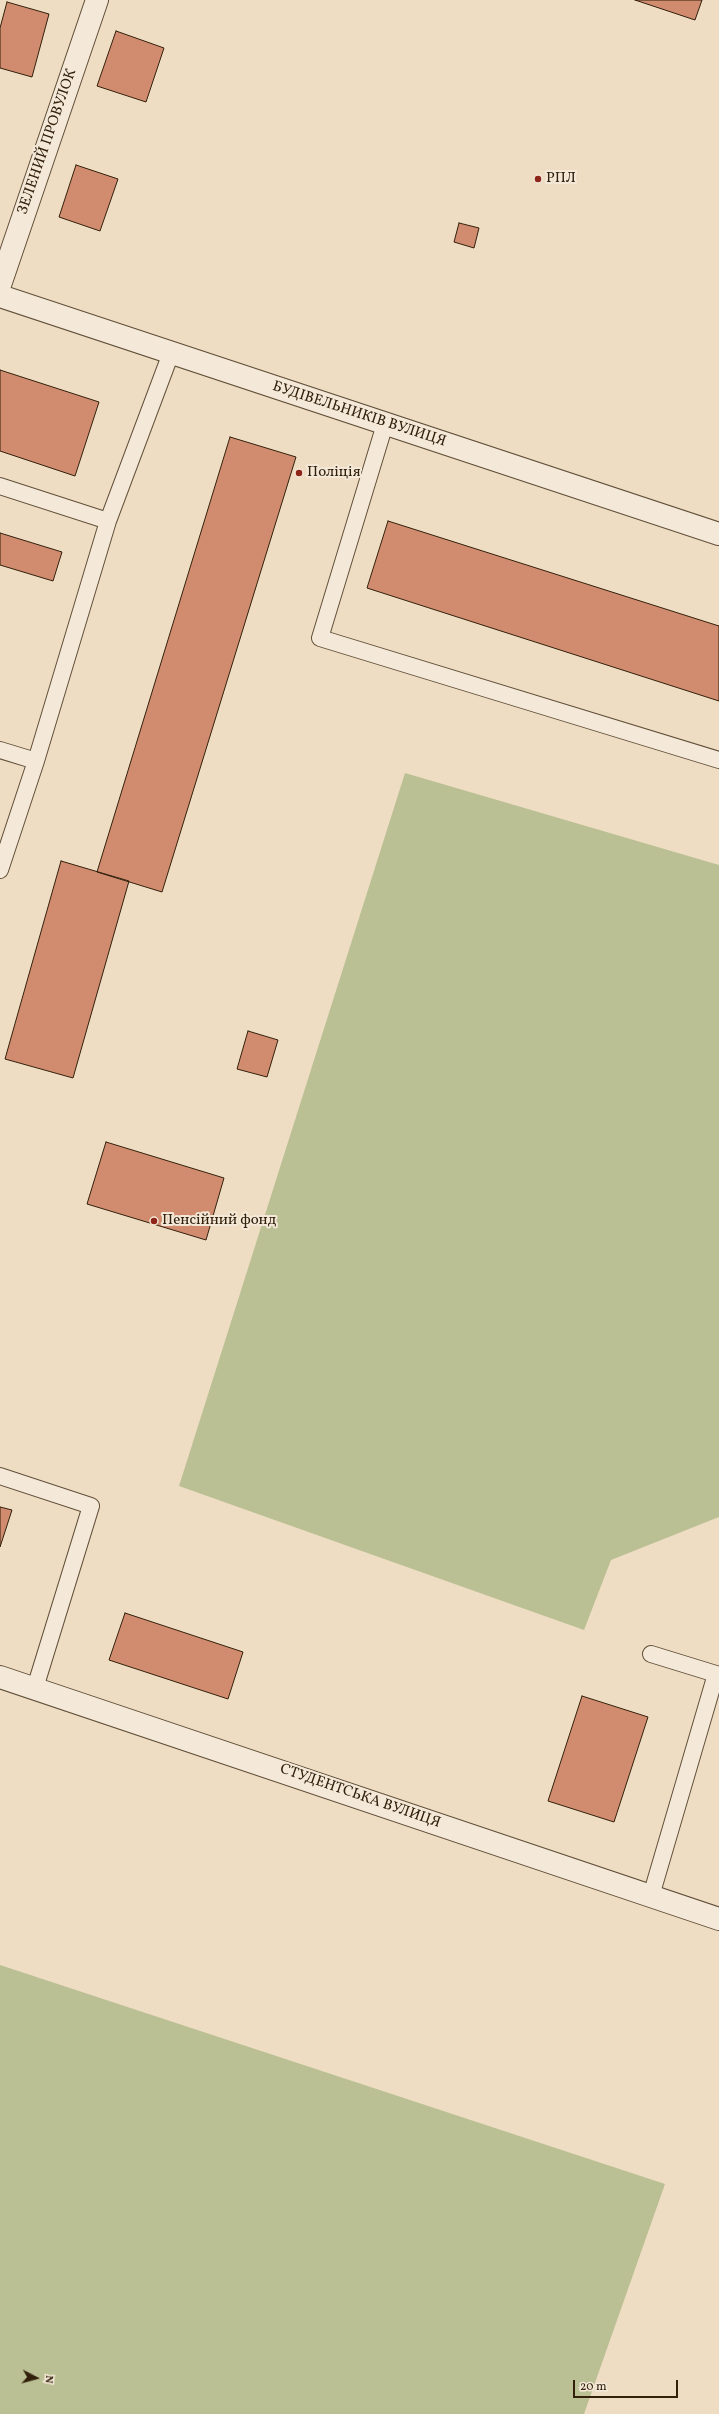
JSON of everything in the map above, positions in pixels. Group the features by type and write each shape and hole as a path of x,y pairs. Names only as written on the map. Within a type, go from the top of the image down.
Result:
{"street":[{"name":"ЗЕЛЕНИЙ ПРОВУЛОК","path":"0,285 97,0"},
{"name":"БУДІВЕЛЬНИКІВ ВУЛИЦЯ","path":"0,296 719,534"},
{"name":"СТУДЕНТСЬКА ВУЛИЦЯ","path":"0,1677 719,1919"}],"lane":[{"path":"0,870 36,761 108,521 171,353"},
{"path":"385,424 320,638 719,760"},
{"path":"0,486 108,521"},
{"path":"0,750 36,761"},
{"path":"0,1476 91,1506 35,1688"},
{"path":"651,1654 716,1674 651,1896"}],"green space":[{"path":"405,773 719,865 719,1517 611,1560 584,1630 179,1486"},
{"path":"0,1965 665,2184 584,2414 0,2414"}],"building":[{"path":"635,0 702,0 695,20"},
{"path":"7,2 49,14 32,77 0,68 0,28"},
{"path":"116,31 164,48 146,102 97,86"},
{"path":"76,165 118,179 100,231 59,217"},
{"path":"459,223 479,228 474,248 454,242"},
{"path":"0,370 99,402 75,476 0,451"},
{"path":"230,437 296,457 162,892 97,872"},
{"path":"388,521 719,626 719,701 367,588"},
{"path":"0,533 62,552 53,581 0,565"},
{"path":"61,861 129,881 73,1078 5,1059"},
{"path":"248,1031 278,1040 267,1077 237,1069"},
{"path":"106,1142 224,1178 206,1240 87,1204"},
{"path":"0,1507 12,1510 0,1547"},
{"path":"125,1613 243,1652 228,1699 109,1660"},
{"path":"582,1696 648,1717 614,1822 548,1801"}],"place":[{"name":"РПЛ","path":"538,179"},
{"name":"Поліція","path":"299,473"},
{"name":"Пенсійний фонд","path":"154,1221"}]}
